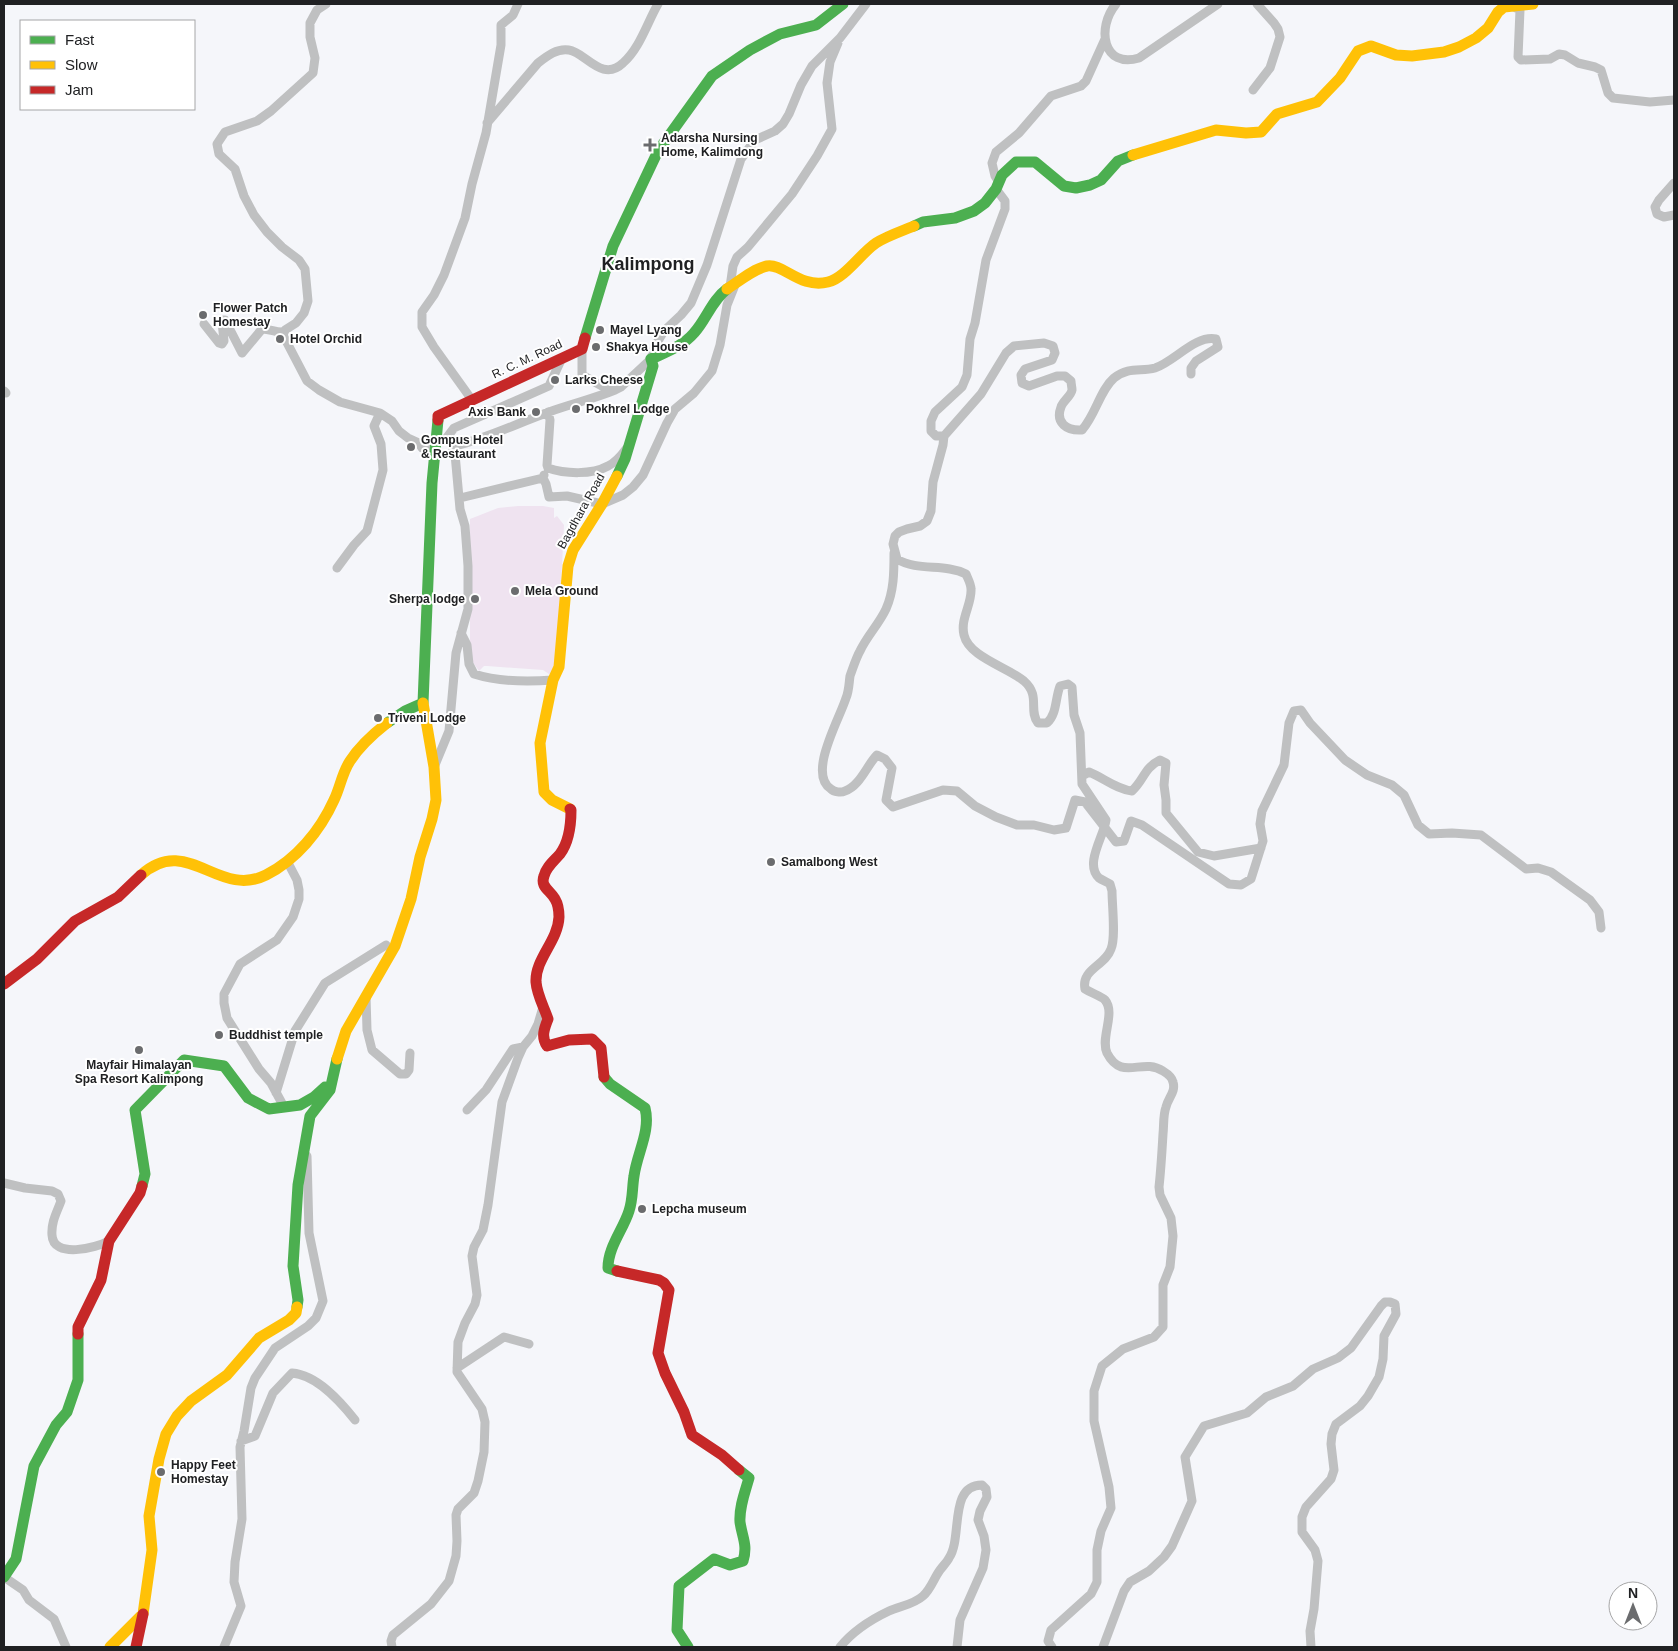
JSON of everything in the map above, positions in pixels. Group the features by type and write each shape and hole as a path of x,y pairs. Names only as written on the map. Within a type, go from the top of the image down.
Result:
{"street":[{"path":"204,324 219,343 222,344 224,341 222,322 225,320 242,353 262,329 278,333 284,332 296,323 304,313 308,301 305,269 299,260 282,247 259,221 244,196 235,169 219,154 217,144 225,132 256,121 271,111 313,73 315,58 310,37 310,22 317,10 326,4"},
{"path":"472,400 422,327 422,312 434,295 444,275 465,218 486,133 501,45 501,25 513,15 518,4"},
{"path":"487,123 538,63 558,50 570,49 599,68 613,69 623,64 636,47 658,4"},
{"name":"R. C. M. Road","path":"143,1614 152,1550 149,1516 156,1472 166,1434 177,1416 212,1384 227,1375 259,1338 289,1320 296,1313 298,1300 294,1282 294,1257 298,1185 310,1116 330,1090 336,1060 346,1032 395,946 411,899 420,857 432,819 436,800 434,767 423,703 432,483 442,442 438,416 582,349 613,246 633,202 658,151 712,76 750,50 780,34 816,26 843,4"},
{"path":"651,359 655,346 664,331 681,315 690,303 707,265 741,159 755,140 783,124 812,66 840,38 866,4"},
{"path":"944,436 936,436 931,431 931,421 935,412 962,387 967,375 970,339 975,323 986,260 1004,209 1005,201 993,170 994,156 1019,132 1051,96 1081,86 1086,81 1105,40 1106,18 1116,4"},
{"path":"1105,40 1114,55 1123,59 1132,60 1139,58 1218,4"},
{"path":"1253,90 1270,68 1280,37 1274,23 1257,4"},
{"path":"442,442 455,446 466,443 509,429 548,412 615,390 651,359 682,344 694,334 716,301 733,285 752,273 766,266 774,266 801,280 814,284 830,282 842,274 876,243 923,222 954,218 974,211 986,203 1009,168 1016,162 1035,162 1064,186 1076,188 1090,185 1101,180 1118,161 1132,155 1216,130 1246,133 1261,132 1277,114 1317,102 1324,97 1340,78 1358,51 1371,46 1404,56 1430,55 1444,52 1476,38 1488,28 1498,12 1504,7 1533,4"},
{"path":"1512,6 1520,10 1518,57 1521,60 1550,58 1559,54 1564,55 1578,63 1601,70 1608,93 1613,98 1650,102 1674,100"},
{"path":"548,412 550,420 547,465 543,478 549,496 566,496 602,504 623,495 643,475 666,423 675,409 694,393 712,371 720,345 727,305 733,285 733,266 737,257 748,247 796,188 818,156 832,129 827,83 833,54 840,38"},
{"path":"1674,183 1655,207 1657,214 1664,217 1674,215"},
{"path":"284,332 283,334 292,355 307,381 340,402 380,412 392,421 399,431 419,443 422,448 442,442 454,428 549,386 562,358"},
{"path":"1192,374 1191,368 1196,361 1218,347 1216,339 1208,338 1154,368 1126,371 1115,377 1107,386 1091,420 1082,430 1072,431 1064,426 1059,417 1061,406 1072,390 1071,382 1065,376 1057,376 1029,386 1022,383 1021,375 1025,369 1052,360 1055,353 1053,346 1044,343 1014,346 1006,353 981,394 944,436 944,445 933,482 931,512 927,521 920,526 899,532 895,536 893,544 894,574 892,590 886,610 859,651 850,676 847,696 840,717 829,737 822,776 826,785 833,791 844,792 856,784 870,762 877,755 885,759 892,768 886,800 893,807 943,790 957,792 975,806 1017,825 1034,825 1054,830 1066,828 1075,800 1084,802 1116,842 1124,841 1130,821 1142,825 1229,884 1241,885 1252,879 1262,848 1263,841 1260,824 1262,811 1284,765 1289,724 1294,711 1301,710 1310,724 1345,760 1367,775 1392,785 1404,795 1418,825 1428,834 1481,835 1526,869 1538,868 1551,872 1590,900 1599,912 1601,928"},
{"path":"582,349 582,375 602,386 615,390"},
{"name":"Bagdhara Road","path":"543,1004 536,982 540,966 550,949 556,932 559,916 555,898 544,886 543,879 549,866 562,850 572,825 571,810 552,800 544,792 540,743 553,680 559,667 568,566 573,550 602,504 626,459 653,366 651,359"},
{"path":"337,568 367,531 382,470 381,444 374,426 380,412"},
{"path":"434,767 448,731 456,653 468,609 468,566 465,526 455,454 442,442"},
{"path":"547,465 548,468 561,472 600,470 616,461 631,443"},
{"path":"460,498 543,478"},
{"path":"894,553 897,560 905,565 958,570 966,574 971,590 963,626 964,636 976,653 1009,671 1031,688 1034,697 1035,719 1038,723 1047,724 1051,720 1055,711 1060,686 1068,684 1072,687 1074,715 1080,734 1082,784 1106,820 1094,853 1094,870 1099,877 1110,884 1112,891 1112,948 1107,956 1086,974 1084,982 1086,989 1105,1000 1107,1005 1109,1014 1105,1042 1106,1051 1112,1060 1119,1067 1128,1069 1149,1065 1157,1067 1169,1074 1174,1082 1173,1091 1166,1106 1159,1187 1160,1195 1171,1218 1173,1236 1170,1268 1163,1284 1163,1327 1154,1337 1123,1349 1102,1366 1094,1391 1094,1421 1109,1488 1111,1508 1101,1531 1097,1550 1097,1582 1091,1594 1051,1630 1048,1641 1052,1647"},
{"path":"461,633 467,645 469,664 474,674 486,678 532,682 553,680"},
{"path":"4,984 37,960 63,931 77,920 113,900 148,869 158,863 167,860 178,860 226,880 238,882 261,877 287,861 302,847 321,824 349,763 357,752 399,714 423,703"},
{"path":"1082,776 1090,772 1103,777 1121,789 1132,791 1138,786 1150,765 1160,760 1166,763 1164,785 1166,813 1198,852 1214,856 1262,848"},
{"path":"284,1107 271,1083 258,1069 227,1018 224,994 240,964 277,940 293,917 299,899 299,890 297,880 287,861"},
{"path":"276,1093 295,1031 325,983 386,945"},
{"path":"366,996 368,1039 372,1050 400,1074 406,1074 408,1070 410,1053"},
{"path":"392,1647 391,1641 393,1636 431,1604 448,1581 456,1556 456,1515 458,1509 474,1493 478,1481 484,1452 486,1422 482,1409 462,1381 457,1368 458,1342 475,1304 477,1295 472,1256 474,1247 483,1230 488,1205 500,1112 511,1076 523,1047 532,1036 538,1024 543,1004"},
{"path":"543,1004 548,1019 544,1029 543,1040 547,1046 559,1040 592,1039 601,1048 604,1078 645,1108 647,1116 645,1134 634,1175 633,1194 629,1211 608,1257 608,1268 615,1272 664,1283 669,1290 658,1352 665,1372 684,1412 692,1435 722,1455 749,1478 742,1505 740,1525 747,1548 743,1561 730,1565 714,1559 679,1586 678,1630 688,1647"},
{"path":"467,1110 486,1090 513,1049 523,1047"},
{"path":"66,1647 54,1619 29,1600 23,1590 4,1577 16,1559 34,1466 56,1425 66,1412 78,1380 78,1328 101,1280 109,1241 140,1193 145,1174 135,1110 184,1060 224,1066 248,1098 269,1109 300,1105 314,1097 327,1086 333,1077"},
{"path":"224,1647 241,1606 234,1582 235,1562 242,1519 239,1460 251,1388 255,1378 275,1348 308,1326 316,1318 323,1301 309,1233 305,1136"},
{"path":"4,1183 58,1194 61,1201 53,1222 52,1236 54,1244 59,1247 85,1249 109,1241"},
{"path":"1103,1647 1124,1590 1130,1582 1149,1571 1164,1557 1172,1546 1192,1501 1185,1456 1204,1426 1247,1413 1266,1397 1293,1386 1313,1370 1338,1358 1351,1348 1381,1306 1385,1302 1390,1302 1395,1304 1396,1314 1384,1336 1384,1358 1379,1377 1360,1406 1336,1424 1331,1444 1334,1470 1331,1479 1306,1507 1302,1517 1302,1532 1315,1550 1318,1561 1310,1631 1312,1647"},
{"path":"457,1368 504,1337 529,1344"},
{"path":"241,1441 255,1436 273,1393 292,1373 303,1374 338,1399 355,1420"},
{"path":"840,1647 858,1629 890,1610 908,1605 924,1595 955,1550 957,1520 960,1503 965,1493 974,1485 982,1485 986,1489 987,1497 978,1520 985,1543 984,1568 960,1620 957,1647"},
{"path":"110,1647 143,1614"},
{"path":"136,1647 143,1614"}],"shaded area":[{"name":"Mela Ground","path":"518,506 554,508 554,518 557,516 564,525 557,667 552,676 543,670 487,666 484,666 479,671 470,658 470,519 498,508"}],"traffic: fast":[{"path":"585,338 613,246 658,151 712,76 750,50 780,34 816,25 843,4"},
{"path":"914,226 923,222 955,218 974,211 985,203 996,189 1002,175 1016,162 1035,162 1064,186 1076,188 1101,180 1118,161 1133,155"},
{"path":"617,476 625,459 653,366 651,359 690,338 717,299 727,289"},
{"path":"387,723 405,711 423,703 432,483 438,420"},
{"path":"297,1307 298,1300 293,1266 298,1185 310,1116 330,1090 337,1059"},
{"path":"142,1186 145,1174 135,1110 184,1060 224,1066 248,1098 269,1109 300,1105 314,1097 325,1087"},
{"path":"604,1077 610,1084 645,1108 646,1117 645,1134 634,1176 630,1207 610,1253 608,1268 617,1271"},
{"path":"4,1577 16,1559 34,1466 56,1425 67,1412 78,1380 78,1334"},
{"path":"688,1647 677,1630 679,1586 714,1559 730,1565 743,1561 745,1546 740,1522 740,1511 749,1478 739,1470"}],"traffic: slow":[{"path":"1133,155 1216,130 1246,133 1261,132 1277,114 1317,102 1340,78 1358,51 1371,46 1396,55 1412,56 1444,52 1476,38 1488,28 1498,12 1504,7 1533,4"},
{"path":"727,289 751,273 767,266 779,268 809,282 818,283 834,280 847,271 870,247 914,226"},
{"path":"570,809 552,800 544,792 540,743 553,680 559,667 568,566 573,550 617,476"},
{"path":"337,1059 346,1031 395,946 411,899 420,857 432,819 436,800 434,767 423,703"},
{"path":"141,875 158,864 173,861 188,863 233,879 249,880 266,875 277,869 306,844 322,823 350,761 367,741 387,723"},
{"path":"110,1647 143,1614 152,1550 149,1516 159,1459 166,1434 177,1416 191,1401 227,1375 259,1338 289,1320 296,1313 297,1307"}],"traffic: jam":[{"path":"438,420 438,416 582,349 585,338"},
{"path":"570,809 570,827 566,844 546,870 543,880 544,886 556,901 559,917 555,934 539,966 536,982 548,1019 544,1030 547,1046 569,1040 592,1039 601,1048 604,1077"},
{"path":"4,984 37,959 75,921 118,897 141,875"},
{"path":"78,1334 78,1327 101,1280 109,1241 140,1193 142,1186"},
{"path":"617,1271 659,1280 669,1290 658,1353 665,1373 684,1412 692,1435 722,1455 739,1470"},
{"path":"136,1647 143,1614"}],"place":[{"name":"Adarsha Nursing Home, Kalimdong","path":"650,145"},
{"name":"Flower Patch Homestay","path":"203,315"},
{"name":"Mayel Lyang","path":"600,330"},
{"name":"Hotel Orchid","path":"280,339"},
{"name":"Shakya House","path":"596,347"},
{"name":"Larks Cheese","path":"555,380"},
{"name":"Pokhrel Lodge","path":"576,409"},
{"name":"Axis Bank","path":"536,412"},
{"name":"Gompus Hotel & Restaurant","path":"411,447"},
{"name":"Mela Ground","path":"515,591"},
{"name":"Sherpa lodge","path":"475,599"},
{"name":"Triveni Lodge","path":"378,718"},
{"name":"Samalbong West","path":"771,862"},
{"name":"Buddhist temple","path":"219,1035"},
{"name":"Mayfair Himalayan Spa Resort Kalimpong","path":"139,1050"},
{"name":"Lepcha museum","path":"642,1209"},
{"name":"Happy Feet Homestay","path":"161,1472"}],"district":[{"name":"Kalimpong","path":"648,264"}]}
